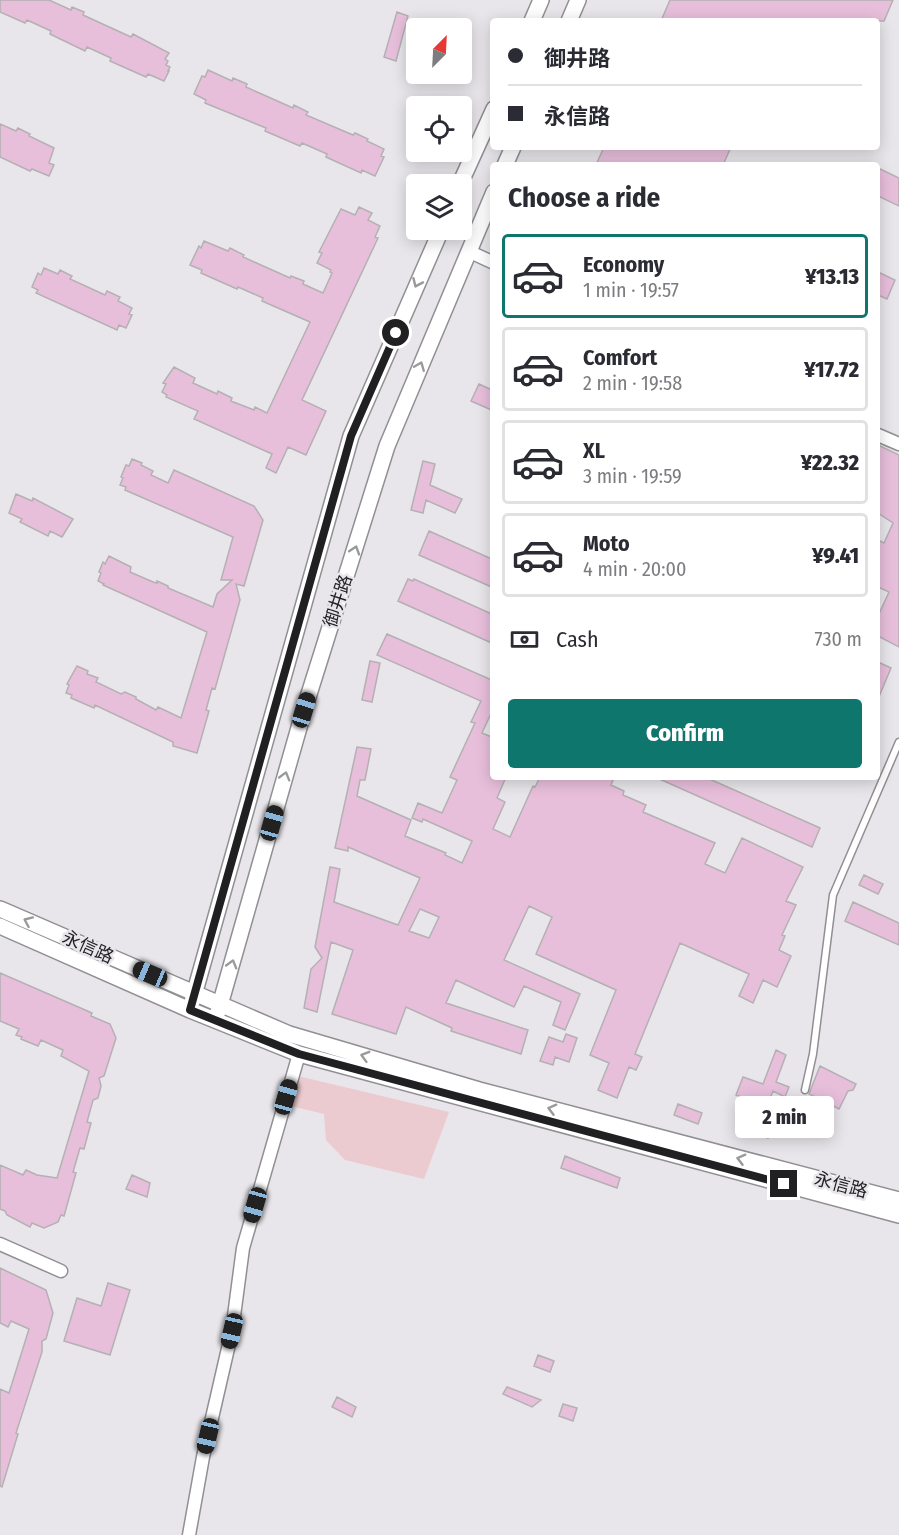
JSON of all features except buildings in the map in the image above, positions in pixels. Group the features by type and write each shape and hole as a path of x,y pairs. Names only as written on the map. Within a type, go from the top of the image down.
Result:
{"street":[{"path":"533,18 541,0"},
{"path":"570,18 578,0"},
{"path":"465,174 490,118"},
{"name":"御井路","path":"216,1020 304,710 387,446 490,201"},
{"name":"御井路","path":"190,1010 351,436 437,240"},
{"path":"468,251 490,261"},
{"path":"880,436 899,444"},
{"name":"永信路","path":"0,909 289,1034 479,1090 899,1200"},
{"name":"永信路","path":"0,926 190,1010 299,1054 899,1215"},
{"path":"189,1535 203,1457 232,1331 243,1248 299,1054"},
{"path":"0,1244 61,1271"}],"lane":[{"path":"805,1090 813,1054 832,895 899,742"}],"shaded area":[{"path":"298,1076 449,1112 424,1179 345,1160 326,1140 324,1114 291,1106"}],"route":[{"path":"396,333 351,436 190,1010 299,1054 784,1184"}]}
